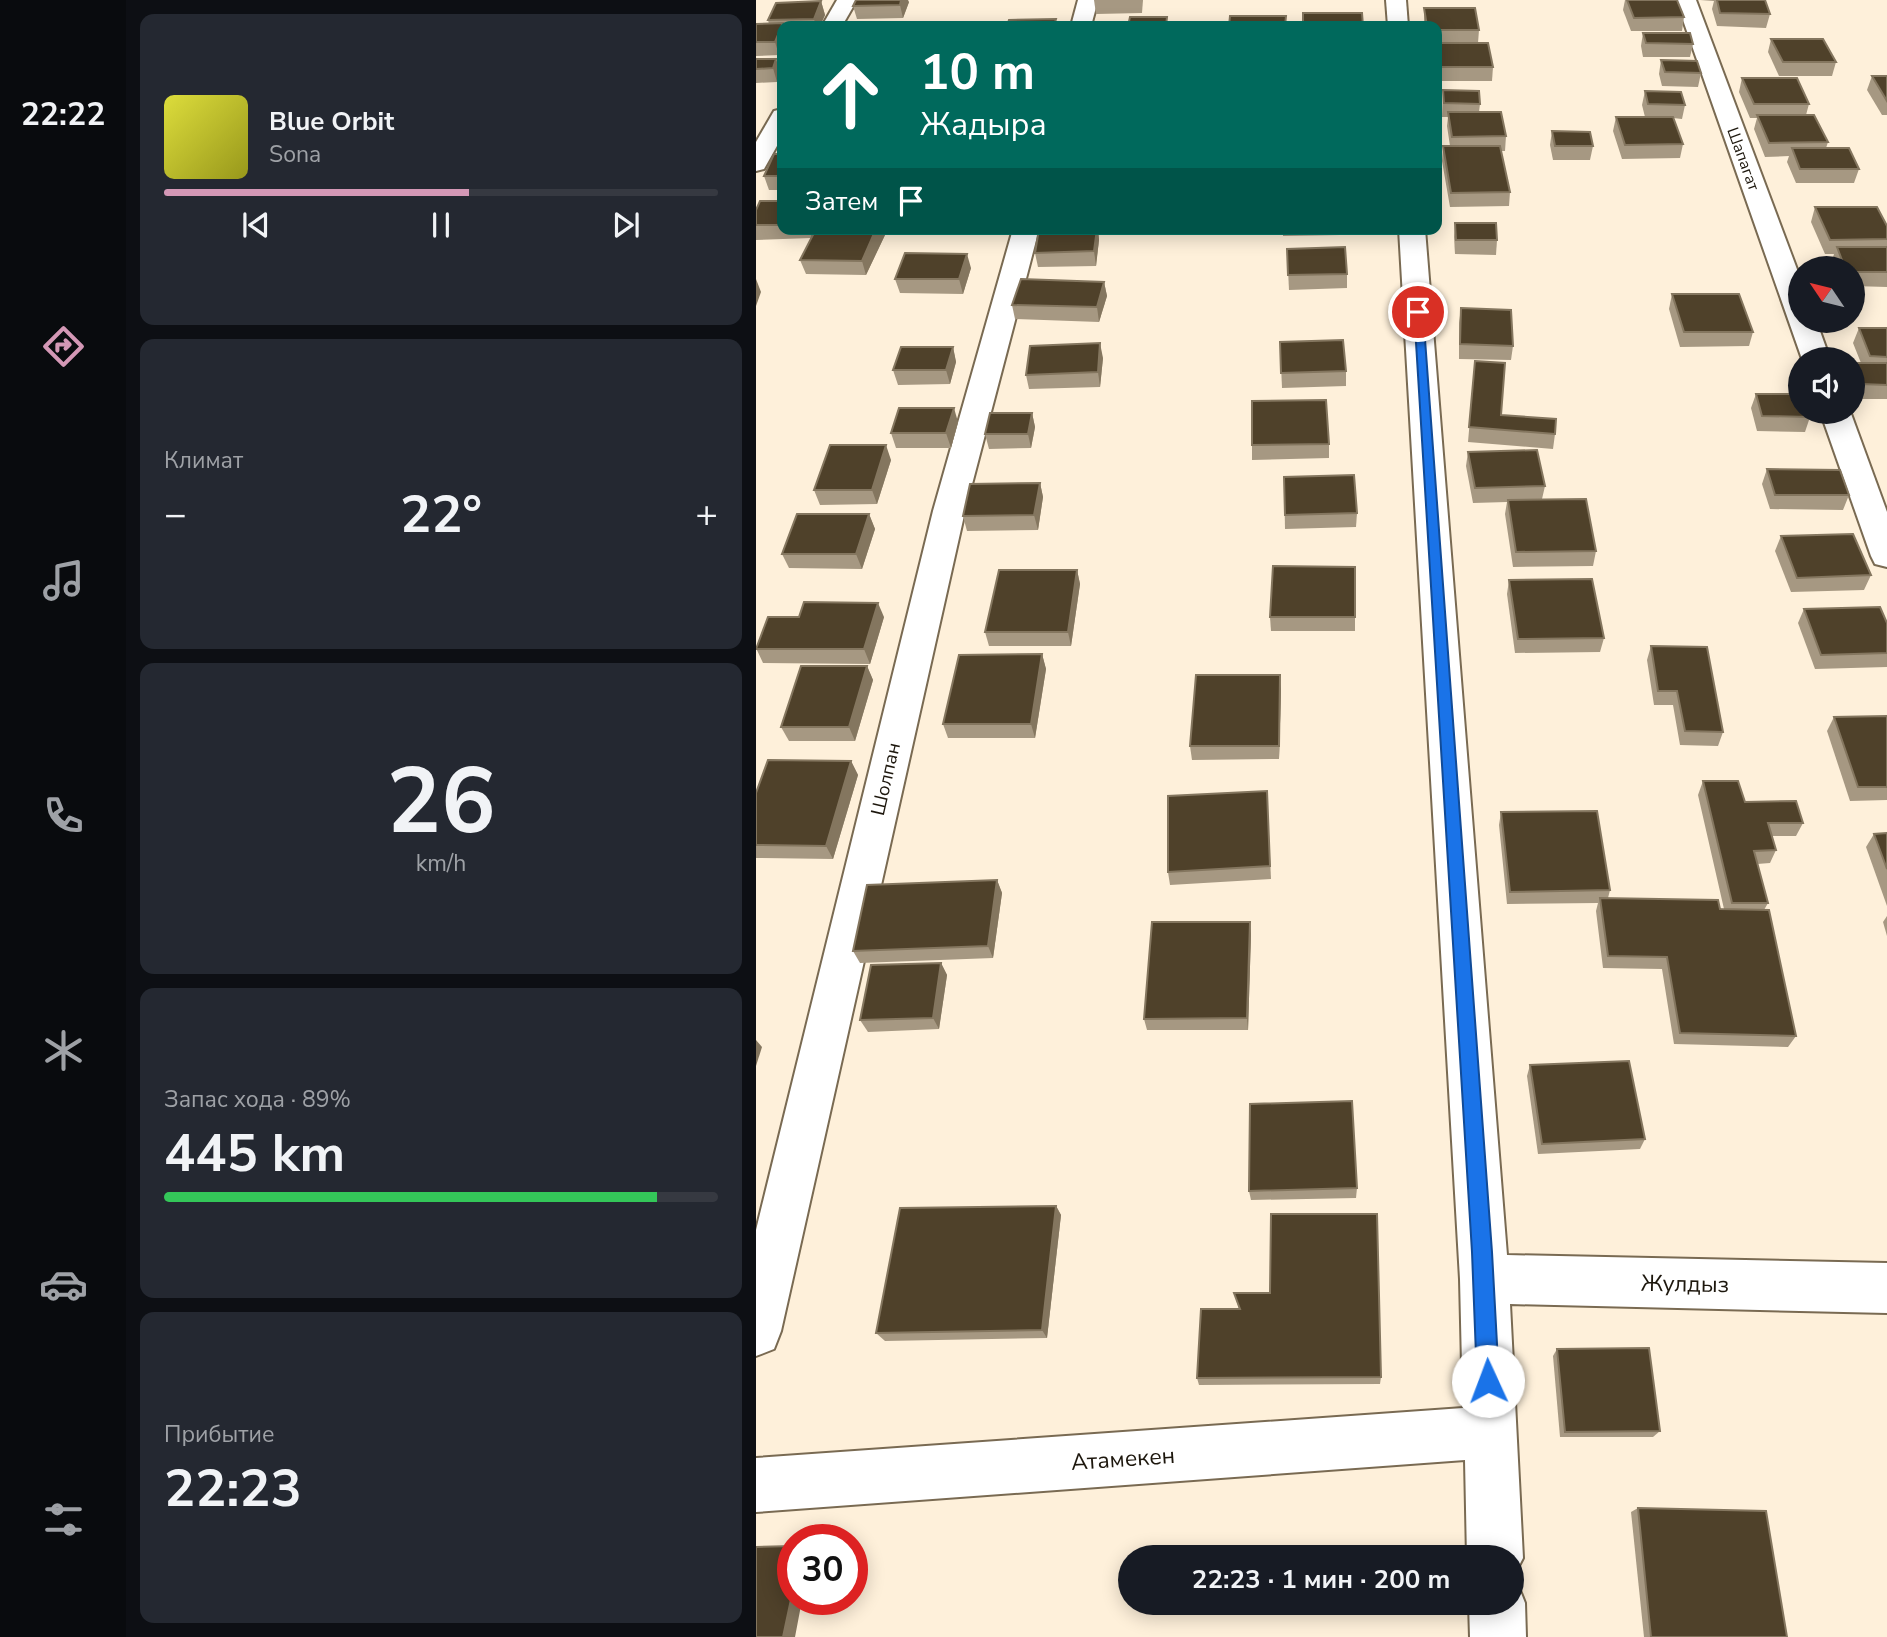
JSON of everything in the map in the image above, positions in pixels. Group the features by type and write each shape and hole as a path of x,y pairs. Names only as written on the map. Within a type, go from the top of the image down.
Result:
{"street":[{"path":"835,21 847,0"},
{"path":"1082,21 1088,0"},
{"path":"1396,0 1398,21"},
{"name":"Шапагат","path":"1686,0 1788,283"},
{"path":"756,164 777,125"},
{"name":"Шолпан","path":"756,1331 949,511 1024,235"},
{"path":"1412,235 1484,1279 1494,1545"},
{"path":"1840,424 1887,556"},
{"name":"Жулдыз","path":"1484,1279 1887,1288"},
{"name":"Атамекен","path":"756,1485 1490,1432"},
{"path":"1497,1615 1498,1637"}],"building":[{"path":"856,0 901,0 900,5 853,6"},
{"path":"1627,0 1677,0 1684,17 1634,18"},
{"path":"1717,0 1765,0 1770,14 1720,13"},
{"path":"821,1 814,19 768,20 776,3"},
{"path":"1424,8 1475,8 1479,30 1442,30 1442,21 1426,21"},
{"path":"1303,13 1362,13 1363,21 1303,21"},
{"path":"1230,16 1286,16 1286,21 1230,21"},
{"path":"1130,17 1167,17 1167,21 1129,21"},
{"path":"1056,19 1055,21 1009,20"},
{"path":"777,23 775,42 756,42 756,24"},
{"path":"1643,33 1690,33 1693,44 1646,43"},
{"path":"1771,39 1823,39 1836,62 1783,62"},
{"path":"1442,43 1488,43 1493,67 1442,67"},
{"path":"756,59 776,59 773,68 756,69"},
{"path":"1661,60 1697,61 1701,73 1665,72"},
{"path":"1872,76 1887,76 1887,101"},
{"path":"1742,78 1797,78 1809,104 1754,104"},
{"path":"1443,90 1479,91 1480,104 1444,103"},
{"path":"1645,91 1681,92 1685,105 1648,104"},
{"path":"1448,112 1501,112 1506,136 1452,137"},
{"path":"1757,115 1814,115 1828,142 1769,143"},
{"path":"1616,117 1673,117 1683,144 1625,145"},
{"path":"1552,131 1590,132 1593,146 1555,146"},
{"path":"1443,146 1500,146 1510,192 1451,193"},
{"path":"1792,148 1849,148 1859,169 1800,169"},
{"path":"774,154 777,154 777,176 764,176"},
{"path":"760,201 777,201 777,225 756,225 756,210"},
{"path":"1815,207 1877,207 1887,226 1887,239 1830,240"},
{"path":"1455,223 1496,223 1497,240 1456,240"},
{"path":"813,235 873,235 862,261 800,260"},
{"path":"1038,235 1096,235 1094,251 1035,253"},
{"path":"1345,247 1347,274 1288,275 1287,249"},
{"path":"1837,247 1887,247 1887,272 1866,272 1866,256 1840,256"},
{"path":"905,253 967,254 959,279 895,279"},
{"path":"1021,279 1104,282 1097,307 1012,305"},
{"path":"1672,294 1739,294 1753,332 1684,332"},
{"path":"1461,308 1511,310 1513,346 1460,344"},
{"path":"1866,328 1887,328 1887,357 1870,356 1861,333 1865,333"},
{"path":"1343,340 1346,371 1281,373 1280,342"},
{"path":"1100,343 1098,372 1026,375 1030,346"},
{"path":"901,347 953,347 946,370 893,370"},
{"path":"1475,361 1505,363 1501,415 1556,419 1555,434 1469,427"},
{"path":"1865,363 1887,363 1887,385 1865,384"},
{"path":"1756,394 1788,394 1788,417 1762,416"},
{"path":"1326,400 1329,444 1252,445 1252,401"},
{"path":"899,408 954,408 946,433 891,433"},
{"path":"990,413 1032,413 1028,434 985,434"},
{"path":"830,445 886,445 872,490 814,490"},
{"path":"1537,450 1545,486 1475,488 1468,452"},
{"path":"1767,469 1840,470 1849,495 1775,495"},
{"path":"1354,475 1357,513 1285,515 1284,477"},
{"path":"1040,483 1034,515 963,516 970,484"},
{"path":"1586,499 1596,551 1516,552 1508,500"},
{"path":"797,514 869,514 856,554 782,554"},
{"path":"1853,534 1871,575 1797,578 1781,536"},
{"path":"1273,566 1355,567 1355,617 1270,617"},
{"path":"999,570 1077,570 1068,632 985,632"},
{"path":"1592,579 1604,638 1518,639 1509,580"},
{"path":"804,602 878,603 864,649 756,649 768,617 799,617"},
{"path":"1880,607 1887,623 1887,653 1821,655 1804,609"},
{"path":"1651,646 1707,647 1723,732 1685,731 1677,691 1658,691"},
{"path":"1042,654 1031,724 943,724 959,655"},
{"path":"801,666 867,666 849,727 781,727"},
{"path":"1196,675 1280,675 1279,746 1190,746"},
{"path":"1887,716 1887,787 1858,787 1834,717"},
{"path":"768,760 851,761 826,846 756,845 756,793"},
{"path":"1703,781 1738,781 1745,802 1796,801 1803,823 1768,823 1776,850 1754,851 1768,903 1732,903"},
{"path":"1267,791 1270,866 1168,872 1168,796"},
{"path":"1597,811 1610,890 1510,892 1501,812"},
{"path":"1887,833 1887,869 1874,834"},
{"path":"997,880 988,946 853,951 867,885"},
{"path":"1600,898 1718,900 1720,909 1769,910 1796,1036 1680,1033 1667,957 1608,956"},
{"path":"1152,922 1250,922 1247,1018 1144,1019"},
{"path":"941,963 933,1018 860,1020 871,965"},
{"path":"1629,1061 1645,1139 1542,1144 1530,1065"},
{"path":"1352,1101 1357,1188 1249,1191 1250,1104"},
{"path":"1056,1206 1042,1330 876,1333 900,1208"},
{"path":"1271,1214 1377,1214 1381,1377 1197,1378 1201,1309 1240,1309 1234,1293 1270,1293"},
{"path":"1649,1348 1660,1431 1565,1432 1557,1349"},
{"path":"1638,1508 1766,1511 1787,1637 1651,1637"},
{"path":"777,1546 777,1615 788,1615 783,1637 756,1637 756,1547"}],"route":[{"path":"1418,312 1482,1252 1488,1381"}]}
